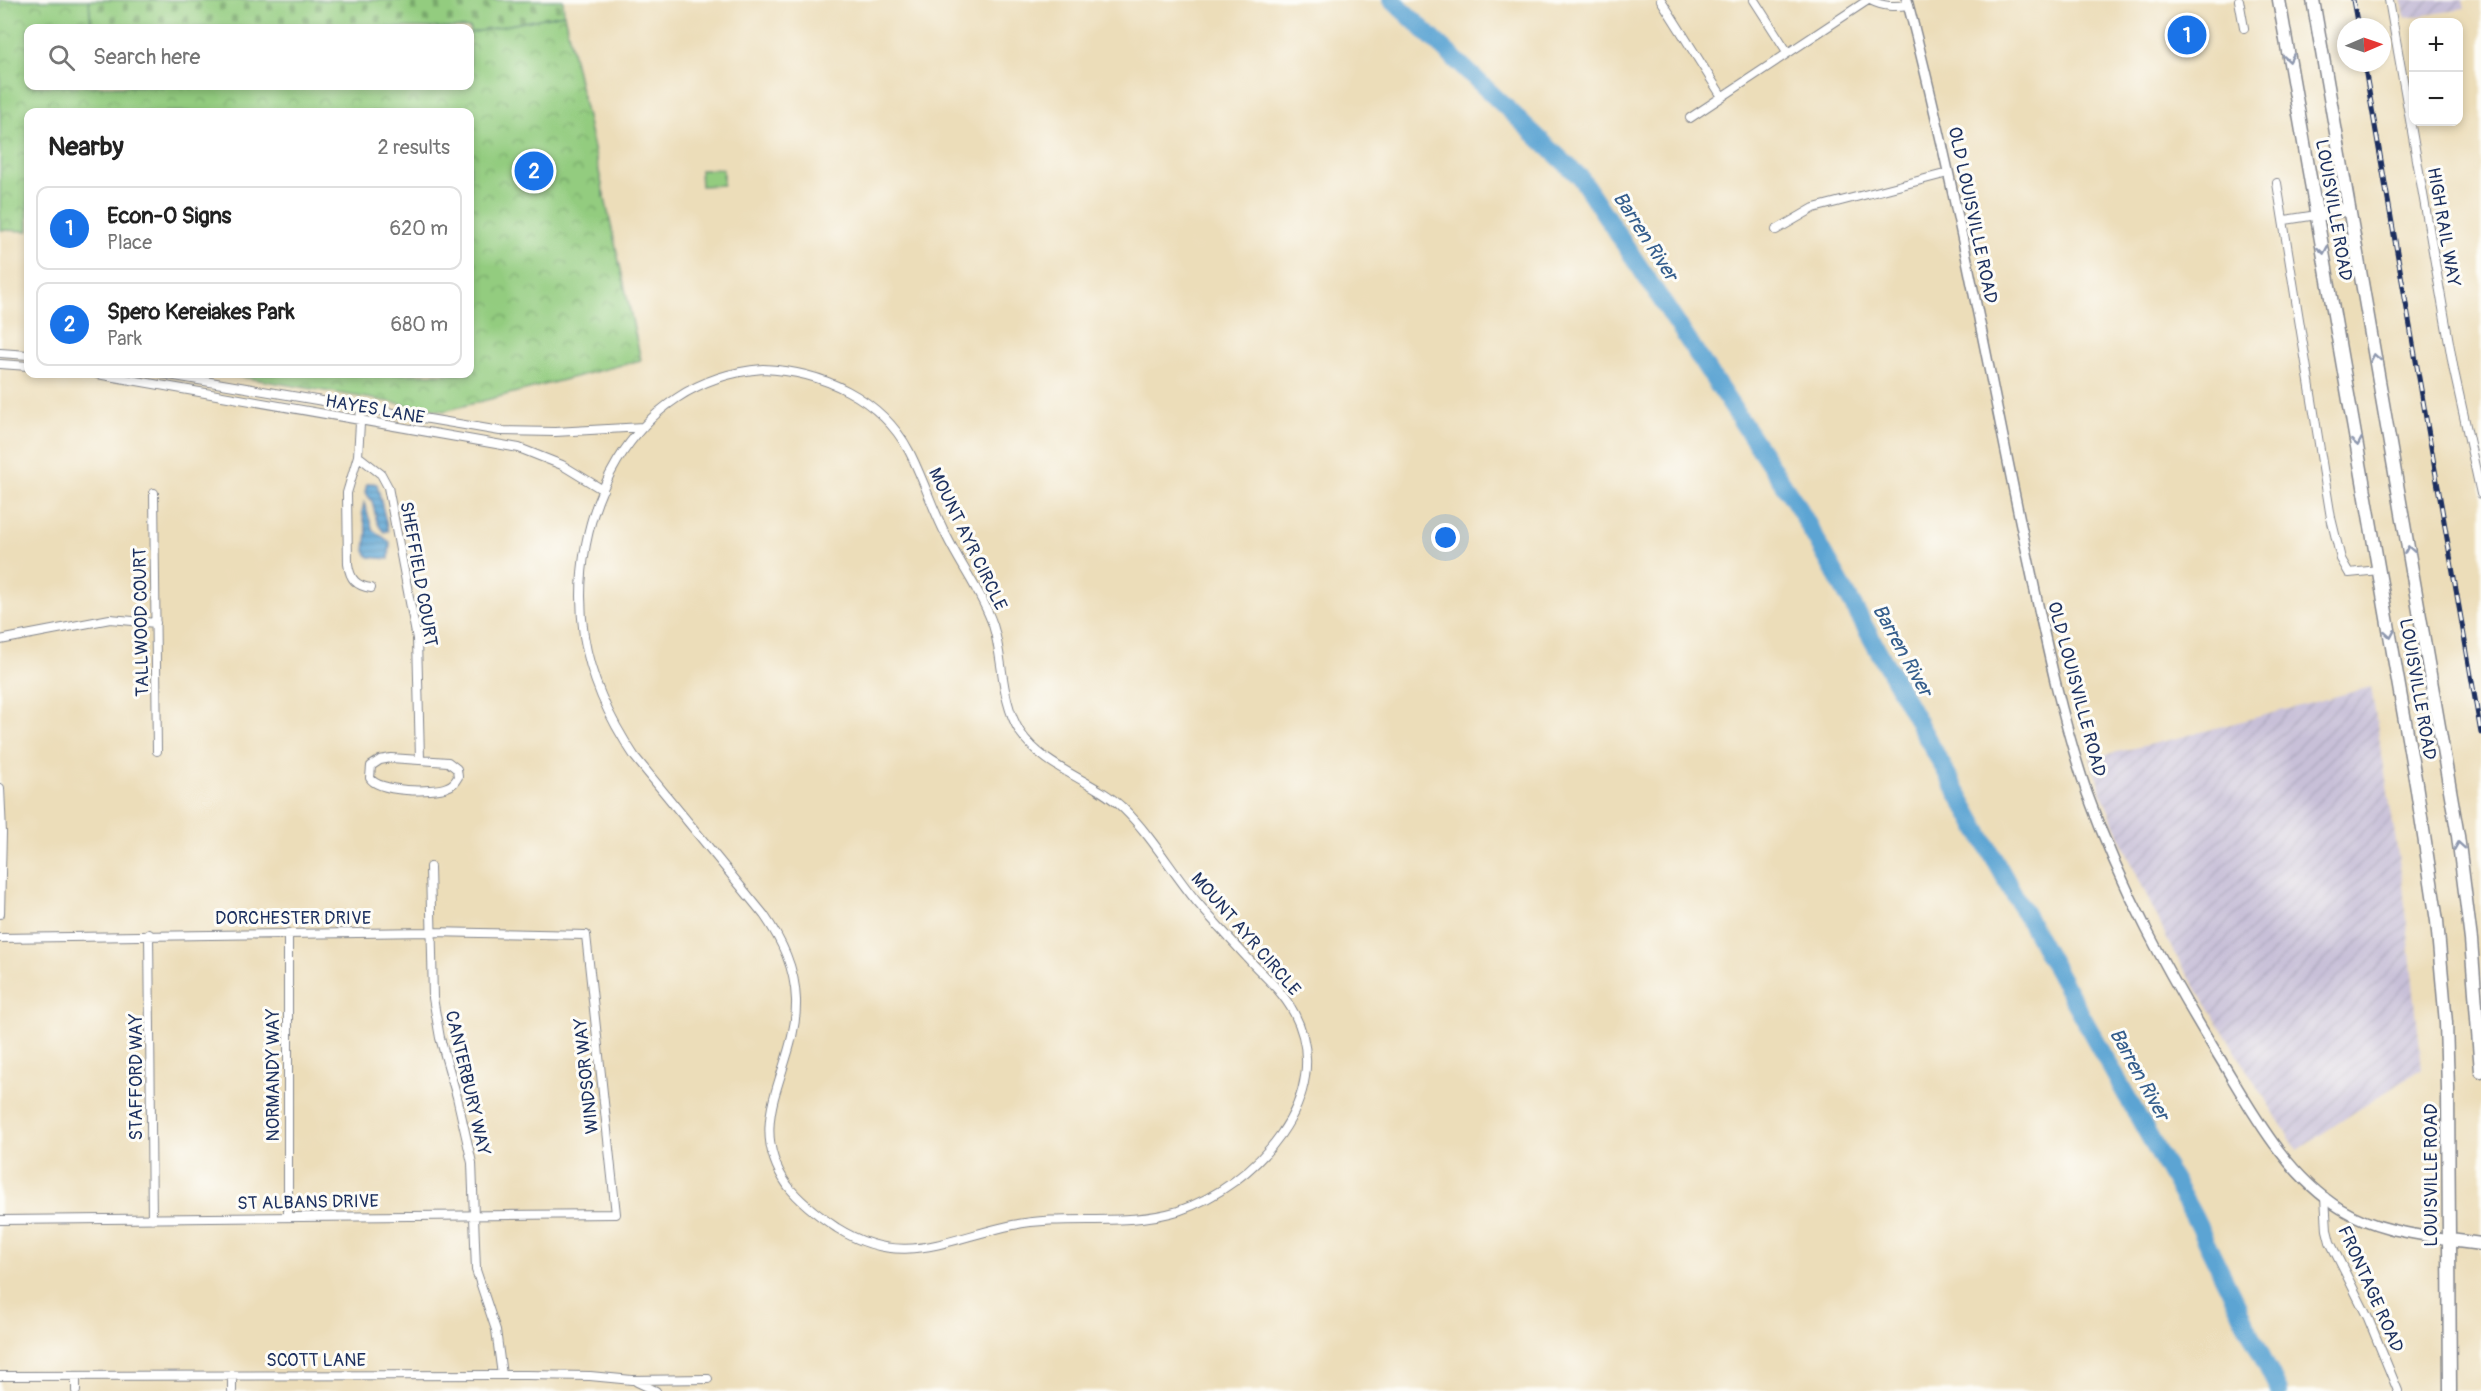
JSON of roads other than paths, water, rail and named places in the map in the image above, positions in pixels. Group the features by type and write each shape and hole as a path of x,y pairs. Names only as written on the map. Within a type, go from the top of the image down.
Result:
{"main road":[{"name":"LOUISVILLE ROAD","path":"2279,0 2427,852 2441,956 2448,1067 2450,1391"},
{"name":"LOUISVILLE ROAD","path":"2313,0 2461,859 2473,951 2481,1071"},
{"path":"2317,215 2349,209"},
{"path":"2450,1240 2481,1244"}],"street":[{"path":"1660,0 1721,95"},
{"path":"1754,0 1788,53"},
{"path":"1690,118 1721,95 1869,0 1893,7 1908,2"},
{"path":"2239,0 2244,28"},
{"name":"HIGH RAIL WAY","path":"2389,0 2454,371 2481,494"},
{"name":"OLD LOUISVILLE ROAD","path":"1908,2 1948,173 2039,612 2074,752 2090,800 2130,899 2186,1004 2273,1141 2306,1180 2351,1215 2377,1226 2450,1240"},
{"path":"1776,230 1814,208 1948,173"},
{"path":"2277,183 2285,220 2331,518 2341,559 2349,573 2379,570"},
{"path":"2285,220 2317,215"},
{"path":"0,353 24,355"},
{"path":"0,364 24,366"},
{"name":"MOUNT AYR CIRCLE","path":"763,369 808,375 836,384 859,398 891,425 910,453 945,533 987,609 997,642 1006,696 1019,730 1045,758 1093,786 1122,807 1201,906 1272,983 1291,1009 1303,1038 1305,1070 1303,1087 1291,1120 1269,1150 1219,1191 1183,1209 1162,1215 1141,1218 1038,1221 1000,1228 941,1245 914,1250 898,1250 867,1244 832,1224 799,1198 779,1170 769,1137 771,1103 788,1052 795,1017 794,983 784,948 764,915 635,757 606,707 591,665 583,624 582,587 589,535 603,490 616,464 643,427 675,398 701,384 735,373 763,369"},
{"name":"HAYES LANE","path":"119,378 519,448 562,465 603,490"},
{"name":"HAYES LANE","path":"186,378 512,432 643,427"},
{"path":"361,408 358,456 347,492 348,564 355,582 371,588"},
{"name":"SHEFFIELD COURT","path":"358,456 381,474 389,491 417,639 420,759"},
{"name":"TALLWOOD COURT","path":"154,494 157,751"},
{"path":"0,640 110,619 156,623"},
{"path":"420,759 451,763 457,769 456,780 450,786 441,789 410,789 381,787 370,778 371,766 380,760 420,759"},
{"path":"0,788 2,833 0,914"},
{"name":"CANTERBURY WAY","path":"430,867 433,998 440,1038 458,1097 472,1163 476,1270 496,1330 502,1375"},
{"name":"DORCHESTER DRIVE","path":"0,938 149,934 431,932 586,935"},
{"name":"NORMANDY WAY","path":"288,933 288,1217"},
{"name":"STAFFORD WAY","path":"149,934 152,1219"},
{"name":"WINDSOR WAY","path":"586,935 616,1214"},
{"name":"FRONTAGE ROAD","path":"2325,1197 2328,1236 2368,1318 2398,1391"},
{"name":"ST ALBANS DRIVE","path":"0,1220 616,1214"},
{"path":"232,1374 232,1391"},
{"name":"SCOTT LANE","path":"0,1376 502,1375 590,1376 632,1380 708,1379"},
{"path":"76,1376 76,1391"},
{"name":"SCOTT LANE","path":"632,1380 656,1391"}],"water":[{"path":"367,484 377,484 388,531 384,532 379,526 372,502 365,492"},
{"path":"364,503 373,530 390,542 389,559 369,557 365,551 367,532 362,512"}],"waterway":[{"name":"Barren River","path":"1392,0 1580,177 1797,505 2193,1215 2279,1391"}],"railway":[{"path":"2353,0 2356,18"},
{"path":"2366,72 2481,733"}],"place":[{"name":"Econ-O Signs","path":"2187,35"},
{"name":"Spero Kereiakes Park","path":"534,171"}]}
